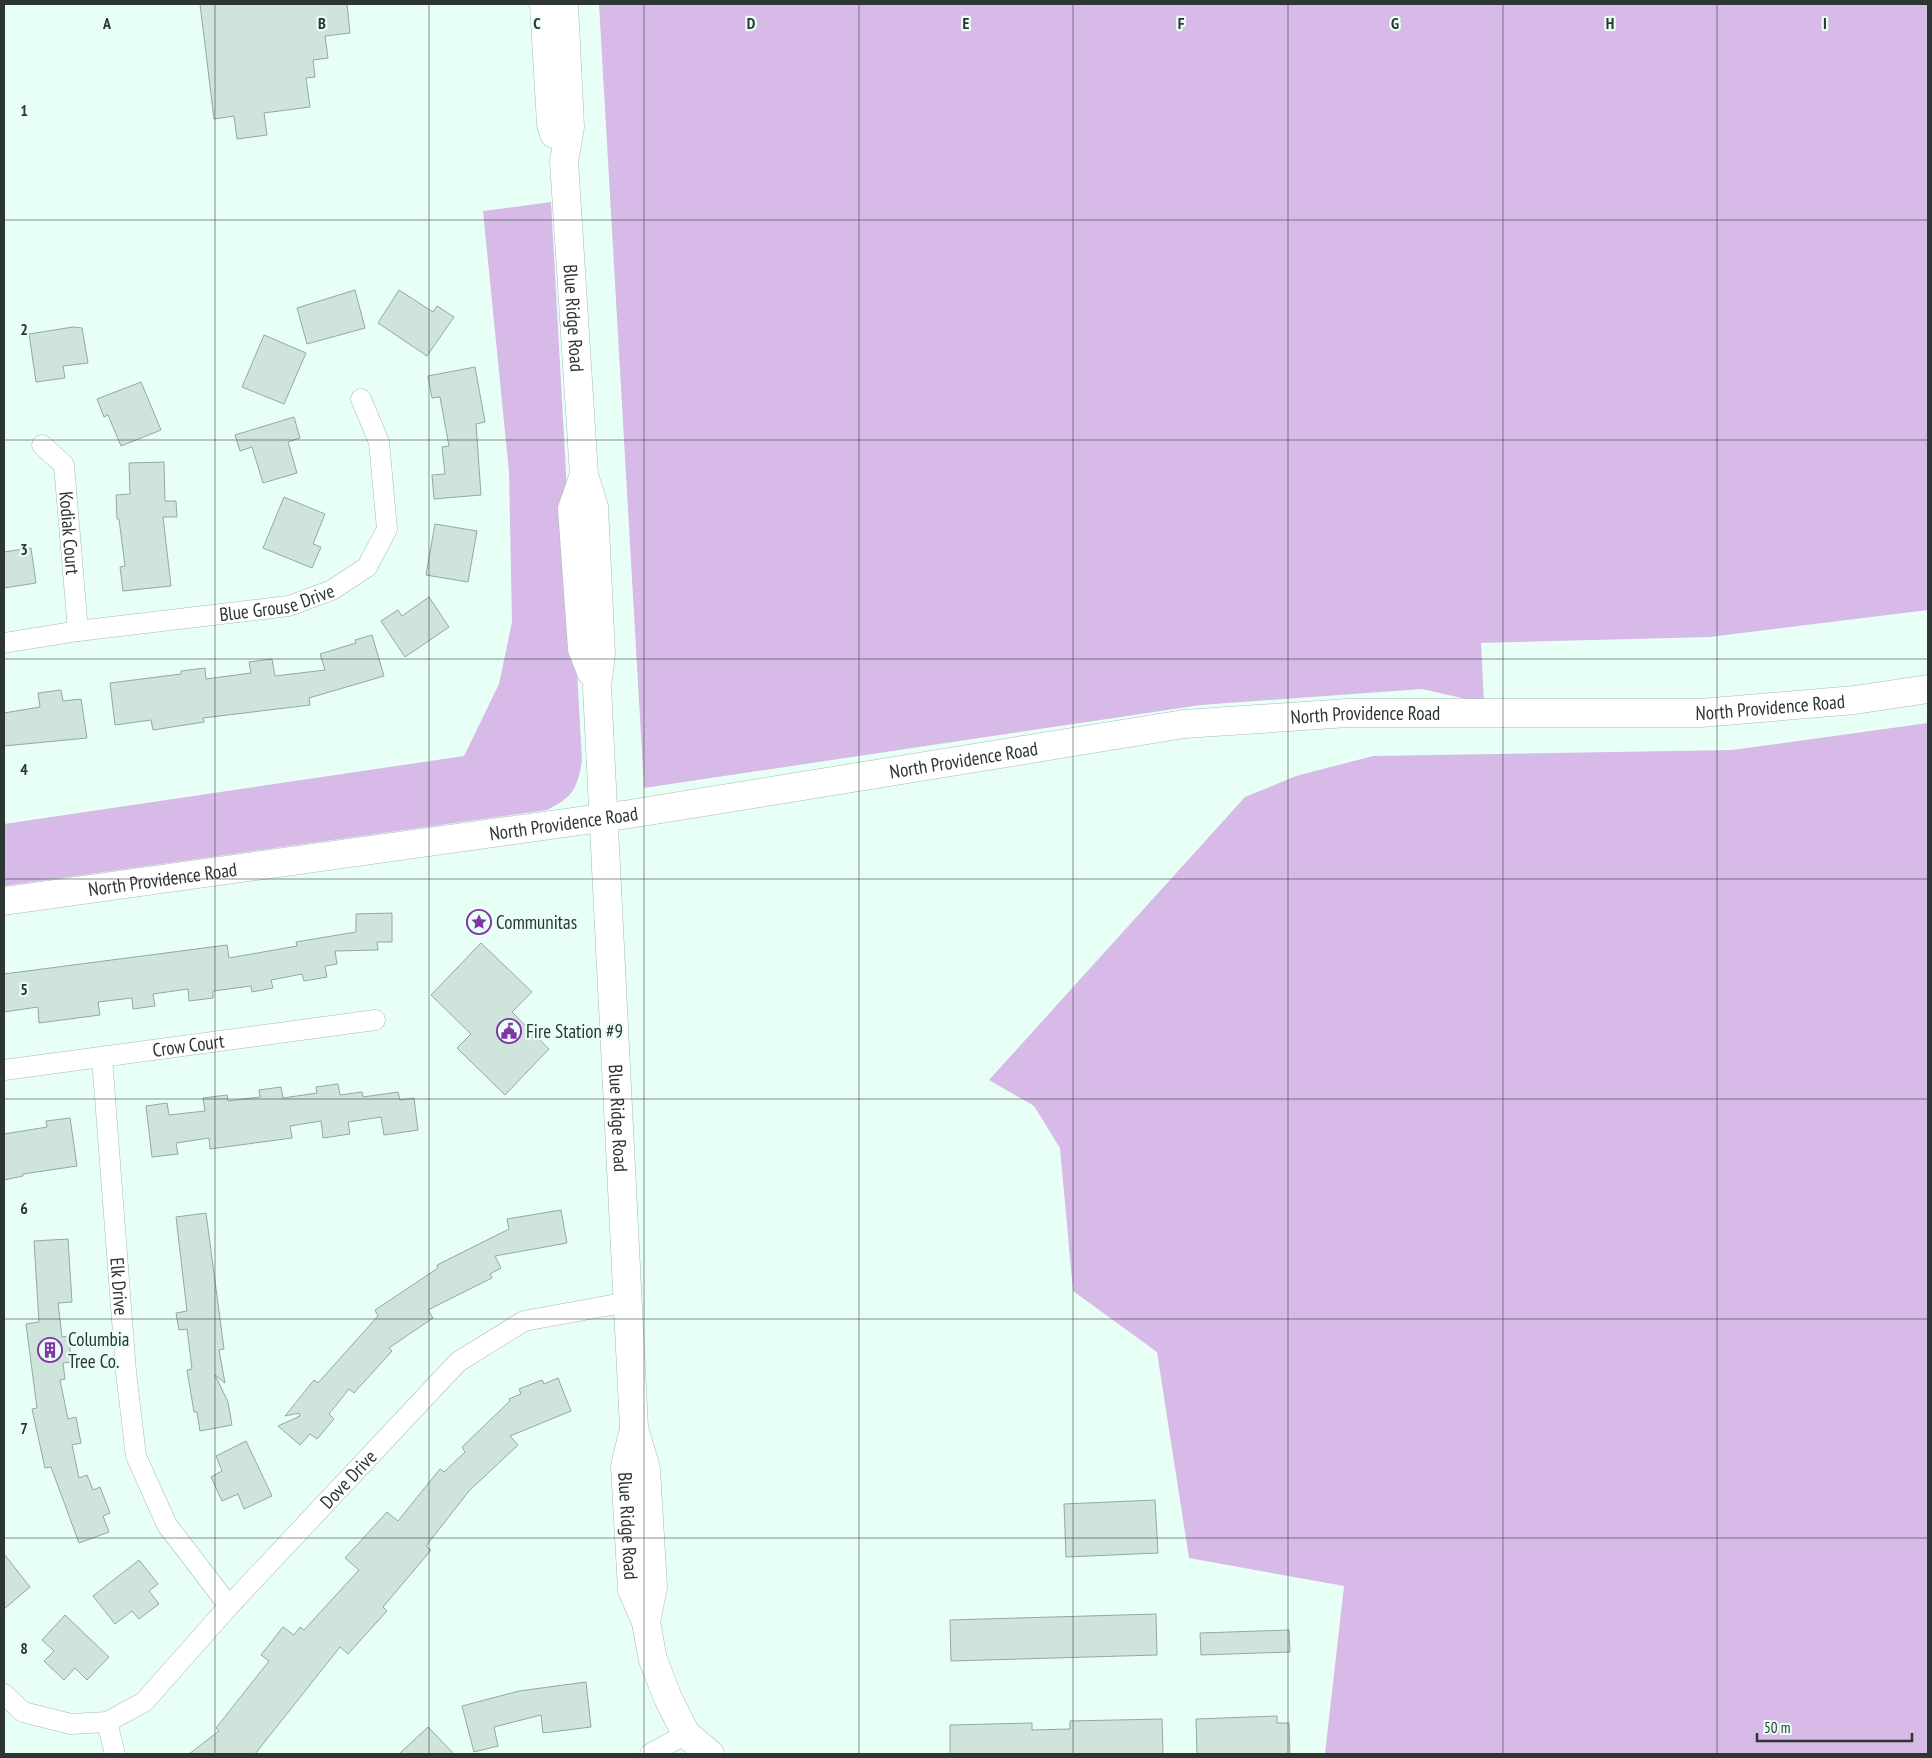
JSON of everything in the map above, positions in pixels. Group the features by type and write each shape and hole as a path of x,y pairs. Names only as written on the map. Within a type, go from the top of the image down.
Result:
{"street":[{"name":"Blue Ridge Road","path":"544,4 551,124 564,161"},
{"name":"Blue Ridge Road","path":"564,4 570,127 564,161 584,476 594,507 601,654 597,687 634,1428 646,1469 652,1587 646,1622 653,1660 686,1734 710,1754"},
{"name":"Blue Grouse Drive","path":"4,643 78,630 289,606 332,590 367,567 387,529 379,442 361,399"},
{"name":"Kodiak Court","path":"42,445 64,465 78,630"},
{"name":"North Providence Road","path":"4,901 604,818 1184,724 1348,713 1701,713 1854,700 1928,689"},
{"name":"Crow Court","path":"4,1070 374,1020"},
{"name":"Elk Drive","path":"102,1058 126,1372 136,1456 167,1525 229,1606"},
{"name":"Dove Drive","path":"4,1694 23,1712 71,1724 107,1722 144,1702 229,1606 458,1362 524,1321 628,1302"},
{"path":"107,1722 115,1754"},
{"path":"650,1754 686,1734"}],"shaded area":[{"path":"599,4 1928,4 1928,610 1710,637 1481,643 1484,703 1422,689 1201,705 644,788"},
{"path":"551,202 582,761 576,785 572,791 563,801 547,810 4,886 4,824 464,756 499,684 512,622 509,472 483,211"},
{"path":"1928,723 1928,1754 1325,1754 1344,1586 1189,1558 1157,1352 1073,1291 1060,1148 1034,1106 989,1080 1245,797 1296,776 1373,756 1732,750"}],"building":[{"path":"200,4 347,4 350,33 325,36 328,58 313,60 315,77 306,78 310,107 264,113 267,135 237,139 234,116 214,119"},
{"path":"355,290 365,328 307,344 297,308"},
{"path":"399,290 433,312 437,306 454,317 427,356 378,323"},
{"path":"73,327 82,328 88,363 63,366 65,378 36,382 29,334"},
{"path":"264,335 306,353 284,404 242,387"},
{"path":"475,367 485,422 476,424 481,495 434,499 432,475 445,474 442,447 449,446 440,397 432,398 428,376"},
{"path":"141,382 161,430 121,446 108,415 104,417 97,399"},
{"path":"294,417 300,438 288,442 297,473 263,483 252,447 240,451 235,435"},
{"path":"164,462 165,501 176,501 177,517 163,517 171,586 123,591 120,567 125,566 119,519 117,519 116,495 130,494 129,463"},
{"path":"284,497 325,514 313,544 321,547 312,568 263,548"},
{"path":"435,524 477,531 468,582 426,575"},
{"path":"31,548 36,583 4,588 4,552"},
{"path":"429,597 449,627 405,657 381,621 398,610 402,616"},
{"path":"372,635 384,676 309,698 310,705 203,718 204,722 153,730 151,720 115,725 110,683 181,674 181,671 205,668 206,679 251,673 249,662 272,659 275,676 325,670 320,654 356,643 355,640"},
{"path":"61,690 63,701 81,699 87,738 4,746 4,713 40,707 38,693"},
{"path":"392,913 392,942 377,942 378,950 335,951 337,964 325,966 327,977 304,981 302,974 271,980 273,988 252,992 251,986 213,991 213,998 189,1001 188,989 153,994 155,1006 133,1009 132,998 98,1002 100,1015 39,1023 38,1007 4,1012 4,974 227,945 229,958 297,946 296,942 356,932 356,914"},
{"path":"481,943 532,992 512,1012 549,1049 505,1095 457,1048 471,1034 431,995"},
{"path":"338,1084 340,1095 362,1092 363,1097 398,1092 400,1100 414,1098 418,1130 384,1135 381,1117 348,1122 350,1134 323,1138 321,1121 290,1126 292,1138 210,1149 209,1138 176,1143 178,1154 152,1157 146,1106 167,1103 169,1115 205,1111 203,1098 227,1095 228,1101 260,1097 259,1090 281,1087 283,1098 317,1093 316,1087"},
{"path":"70,1118 77,1166 23,1174 23,1176 4,1180 4,1134 47,1127 46,1121"},
{"path":"561,1210 567,1243 495,1256 501,1268 490,1274 492,1278 428,1310 433,1318 389,1348 392,1351 354,1393 349,1389 329,1414 334,1419 317,1439 310,1434 300,1445 278,1426 300,1416 299,1413 285,1416 314,1380 318,1383 378,1316 375,1310 438,1268 437,1265 509,1229 507,1219"},
{"path":"206,1213 224,1349 219,1350 225,1383 215,1375 228,1402 232,1425 200,1431 197,1412 194,1412 187,1370 192,1369 187,1329 179,1330 176,1313 187,1311 176,1217"},
{"path":"68,1239 72,1302 58,1303 62,1337 68,1336 72,1362 63,1363 65,1379 60,1380 68,1419 76,1417 81,1443 72,1445 79,1478 87,1475 93,1490 100,1487 110,1513 103,1516 109,1532 79,1543 51,1467 45,1468 32,1409 37,1408 26,1324 39,1322 34,1241"},
{"path":"558,1378 571,1411 510,1436 518,1445 469,1491 426,1546 431,1550 383,1607 387,1611 348,1654 340,1647 255,1754 189,1754 219,1731 216,1728 269,1661 261,1655 283,1627 294,1635 300,1627 304,1630 359,1570 345,1558 387,1512 398,1521 440,1469 444,1472 465,1452 462,1447 510,1401 509,1399 521,1394 519,1389 542,1380 544,1384"},
{"path":"246,1441 272,1496 244,1509 238,1494 222,1501 211,1477 222,1471 216,1456"},
{"path":"1155,1500 1158,1553 1066,1557 1064,1504"},
{"path":"4,1554 30,1587 4,1609"},
{"path":"139,1560 158,1584 149,1591 159,1604 139,1619 132,1611 115,1624 93,1596"},
{"path":"1156,1614 1157,1655 951,1661 950,1620"},
{"path":"65,1615 109,1657 87,1680 75,1668 64,1680 44,1661 54,1651 42,1640"},
{"path":"1289,1630 1290,1652 1201,1655 1200,1633"},
{"path":"586,1682 591,1727 543,1733 541,1715 494,1727 498,1746 474,1752 462,1706 519,1691"},
{"path":"1277,1716 1277,1723 1289,1723 1290,1754 1197,1754 1196,1719"},
{"path":"1162,1719 1163,1754 950,1754 950,1725 1032,1723 1032,1730 1070,1729 1070,1721"},
{"path":"428,1727 454,1754 399,1754"}],"place":[{"name":"Communitas","path":"479,922"},
{"name":"Fire Station #9","path":"509,1031"},
{"name":"Columbia Tree Co.","path":"50,1350"}]}
